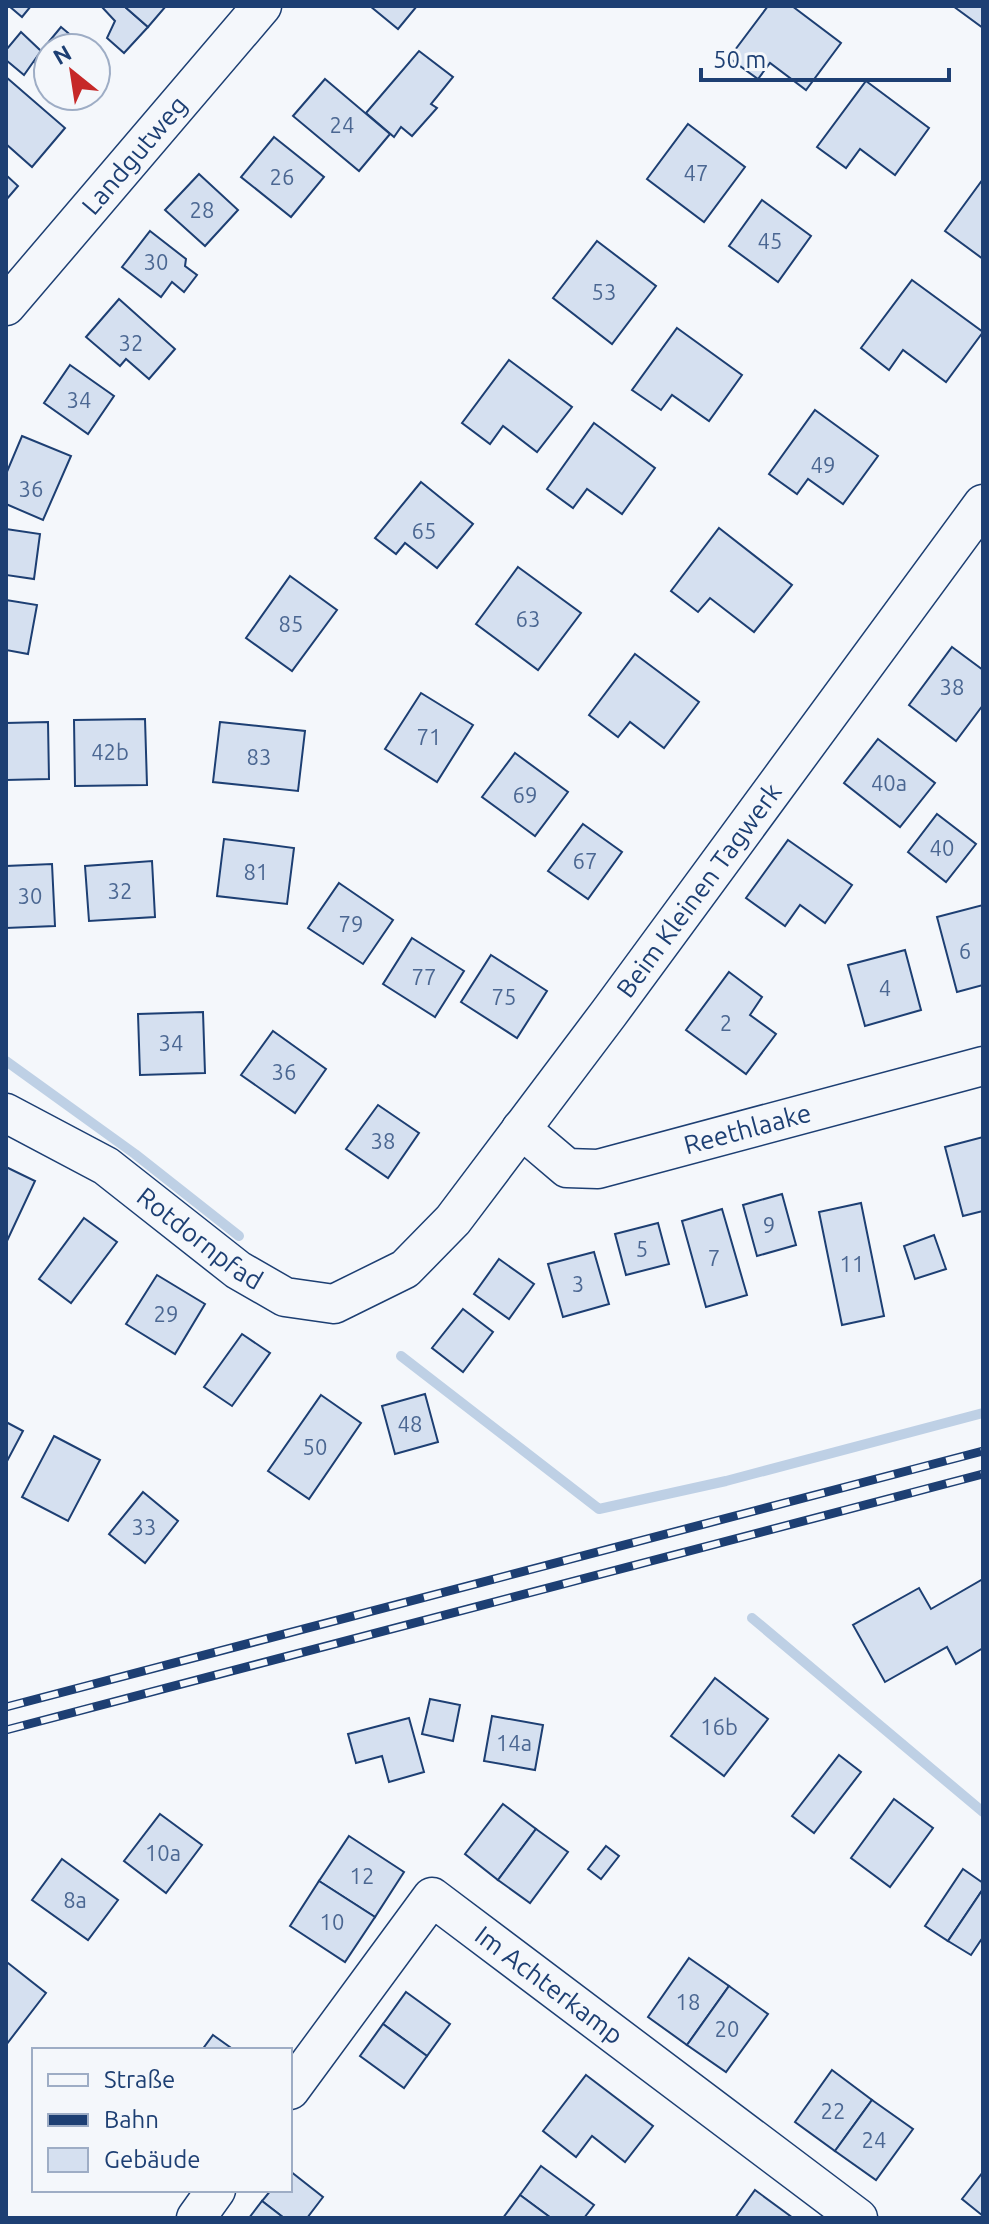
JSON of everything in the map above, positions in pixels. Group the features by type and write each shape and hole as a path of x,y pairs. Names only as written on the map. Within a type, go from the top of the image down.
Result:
{"street":[{"name":"Landgutweg","path":"6,306 262,6"},
{"name":"Beim Kleinen Tagwerk","path":"405,1269 453,1220 983,504"},
{"name":"Reethlaake","path":"521,1129 567,1168 598,1169 983,1066"},
{"name":"Rotdornpfad","path":"6,1113 106,1166 238,1270 285,1297 334,1304 405,1269"},
{"name":"Im Achterkamp","path":"292,2087 432,1897 858,2218"},
{"path":"196,2218 215,2192"}],"building":[{"path":"9,6 31,6 22,17"},
{"path":"101,6 124,6 148,27 124,53 112,42 110,32 115,21"},
{"path":"124,6 166,6 148,27"},
{"path":"370,6 417,6 398,29"},
{"path":"768,6 792,6 841,43 806,90 770,63 758,79 729,58"},
{"path":"953,6 983,6 983,28"},
{"path":"21,32 32,42 32,64 24,75 6,60 6,50"},
{"path":"419,51 453,77 431,104 437,108 412,136 401,127 394,137 366,113"},
{"path":"6,77 32,99 32,112 46,112 65,128 32,167 6,144"},
{"path":"325,79 390,134 359,171 293,116"},
{"path":"866,81 929,128 895,175 860,149 846,168 817,147"},
{"path":"688,124 745,167 704,222 647,179"},
{"path":"274,137 324,177 291,217 241,177"},
{"path":"199,174 238,210 205,246 165,210"},
{"path":"6,175 18,186 6,200"},
{"path":"983,179 983,259 945,231"},
{"path":"762,200 811,236 778,282 729,246"},
{"path":"150,231 186,259 185,266 197,275 184,292 172,282 161,297 122,267"},
{"path":"597,241 656,286 612,344 553,298"},
{"path":"912,280 983,332 946,382 903,350 889,370 861,348"},
{"path":"119,299 175,349 149,379 126,359 120,366 86,337"},
{"path":"677,328 742,375 709,421 672,395 661,410 632,390"},
{"path":"509,360 572,407 537,452 503,426 490,444 462,423"},
{"path":"70,365 114,396 88,434 44,403"},
{"path":"815,410 878,456 843,504 808,479 797,494 769,474"},
{"path":"594,423 655,468 622,514 587,489 573,508 547,489"},
{"path":"22,436 71,456 43,520 6,504 6,474"},
{"path":"421,482 473,524 437,568 405,543 396,554 375,538"},
{"path":"719,528 792,585 754,632 710,598 698,612 671,591"},
{"path":"6,529 40,534 34,579 6,575"},
{"path":"518,567 581,613 538,670 476,624"},
{"path":"290,576 337,610 292,671 246,638"},
{"path":"6,600 37,605 28,654 6,650"},
{"path":"952,647 983,670 983,705 956,741 909,705"},
{"path":"635,654 699,702 664,748 630,722 618,737 589,715"},
{"path":"421,693 473,725 437,782 385,749"},
{"path":"145,719 147,785 75,786 74,720"},
{"path":"48,722 49,779 6,780 6,723"},
{"path":"220,722 305,731 298,791 213,782"},
{"path":"878,739 935,783 900,827 844,783"},
{"path":"515,753 568,792 535,836 482,797"},
{"path":"937,814 976,844 946,882 908,852"},
{"path":"583,824 622,852 588,899 548,871"},
{"path":"224,839 294,848 287,904 217,896"},
{"path":"788,840 852,885 825,923 800,905 785,926 746,898"},
{"path":"152,861 155,917 89,921 85,866"},
{"path":"52,864 55,926 6,928 6,866"},
{"path":"339,883 393,920 363,964 308,928"},
{"path":"983,905 983,985 957,992 937,917"},
{"path":"412,938 464,971 435,1017 383,984"},
{"path":"905,950 921,1010 865,1026 848,965"},
{"path":"491,955 547,991 517,1038 461,1002"},
{"path":"729,972 762,997 750,1015 776,1034 746,1074 686,1030"},
{"path":"203,1012 205,1073 140,1075 138,1014"},
{"path":"273,1031 326,1069 295,1113 241,1075"},
{"path":"378,1105 419,1133 388,1178 346,1149"},
{"path":"983,1137 983,1211 963,1216 945,1147"},
{"path":"6,1167 35,1181 6,1243"},
{"path":"782,1194 796,1245 757,1256 743,1205"},
{"path":"861,1203 884,1316 842,1325 819,1212"},
{"path":"722,1209 747,1295 706,1307 682,1221"},
{"path":"84,1218 117,1242 71,1303 39,1279"},
{"path":"658,1223 669,1264 626,1275 615,1234"},
{"path":"934,1235 946,1269 915,1279 904,1246"},
{"path":"594,1252 609,1304 563,1317 548,1264"},
{"path":"499,1259 534,1284 509,1319 474,1294"},
{"path":"157,1275 205,1304 175,1354 126,1324"},
{"path":"463,1309 493,1332 463,1372 432,1348"},
{"path":"242,1334 270,1353 232,1406 204,1387"},
{"path":"425,1394 438,1442 395,1454 382,1406"},
{"path":"321,1395 361,1423 309,1499 268,1471"},
{"path":"6,1422 23,1431 6,1463"},
{"path":"54,1436 100,1460 68,1521 22,1497"},
{"path":"143,1492 178,1521 145,1563 109,1534"},
{"path":"983,1579 983,1648 956,1664 947,1647 885,1682 853,1625 919,1588 931,1609"},
{"path":"715,1678 768,1719 724,1776 671,1736"},
{"path":"430,1699 460,1705 453,1741 422,1734"},
{"path":"492,1716 543,1725 535,1770 484,1761"},
{"path":"409,1718 424,1772 389,1782 382,1756 356,1763 348,1734"},
{"path":"839,1755 861,1772 814,1833 792,1816"},
{"path":"894,1799 933,1828 890,1887 851,1858"},
{"path":"503,1804 536,1829 498,1880 465,1854"},
{"path":"160,1814 202,1845 166,1893 124,1861"},
{"path":"536,1829 568,1852 530,1903 498,1880"},
{"path":"349,1836 404,1872 375,1917 319,1881"},
{"path":"606,1846 619,1856 601,1879 588,1869"},
{"path":"62,1859 118,1900 88,1940 32,1900"},
{"path":"963,1869 983,1883 983,1889 948,1941 925,1926"},
{"path":"319,1881 375,1917 345,1962 290,1926"},
{"path":"983,1889 983,1937 971,1955 948,1941"},
{"path":"689,1958 729,1986 687,2045 648,2017"},
{"path":"8,1963 46,1993 6,2045 6,1965"},
{"path":"729,1986 768,2014 726,2072 687,2045"},
{"path":"406,1992 450,2024 427,2056 383,2024"},
{"path":"383,2024 427,2056 404,2088 360,2056"},
{"path":"213,2035 231,2048 203,2048"},
{"path":"832,2070 872,2100 835,2151 795,2122"},
{"path":"586,2075 653,2126 625,2162 592,2136 576,2157 543,2131"},
{"path":"872,2100 913,2129 876,2180 835,2151"},
{"path":"541,2166 594,2205 584,2218 551,2218 520,2195"},
{"path":"983,2172 983,2216 962,2199"},
{"path":"292,2173 323,2197 307,2218 284,2218 262,2201 269,2192 292,2192"},
{"path":"755,2190 793,2218 735,2218"},
{"path":"520,2195 551,2218 503,2218"},
{"path":"262,2201 284,2218 249,2218"}],"waterway":[{"path":"6,1061 135,1154 239,1236"},
{"path":"401,1356 599,1509 726,1481 983,1413"},
{"path":"752,1618 983,1812"}],"railway":[{"path":"6,1707 983,1451"},
{"path":"6,1730 983,1474"}]}
